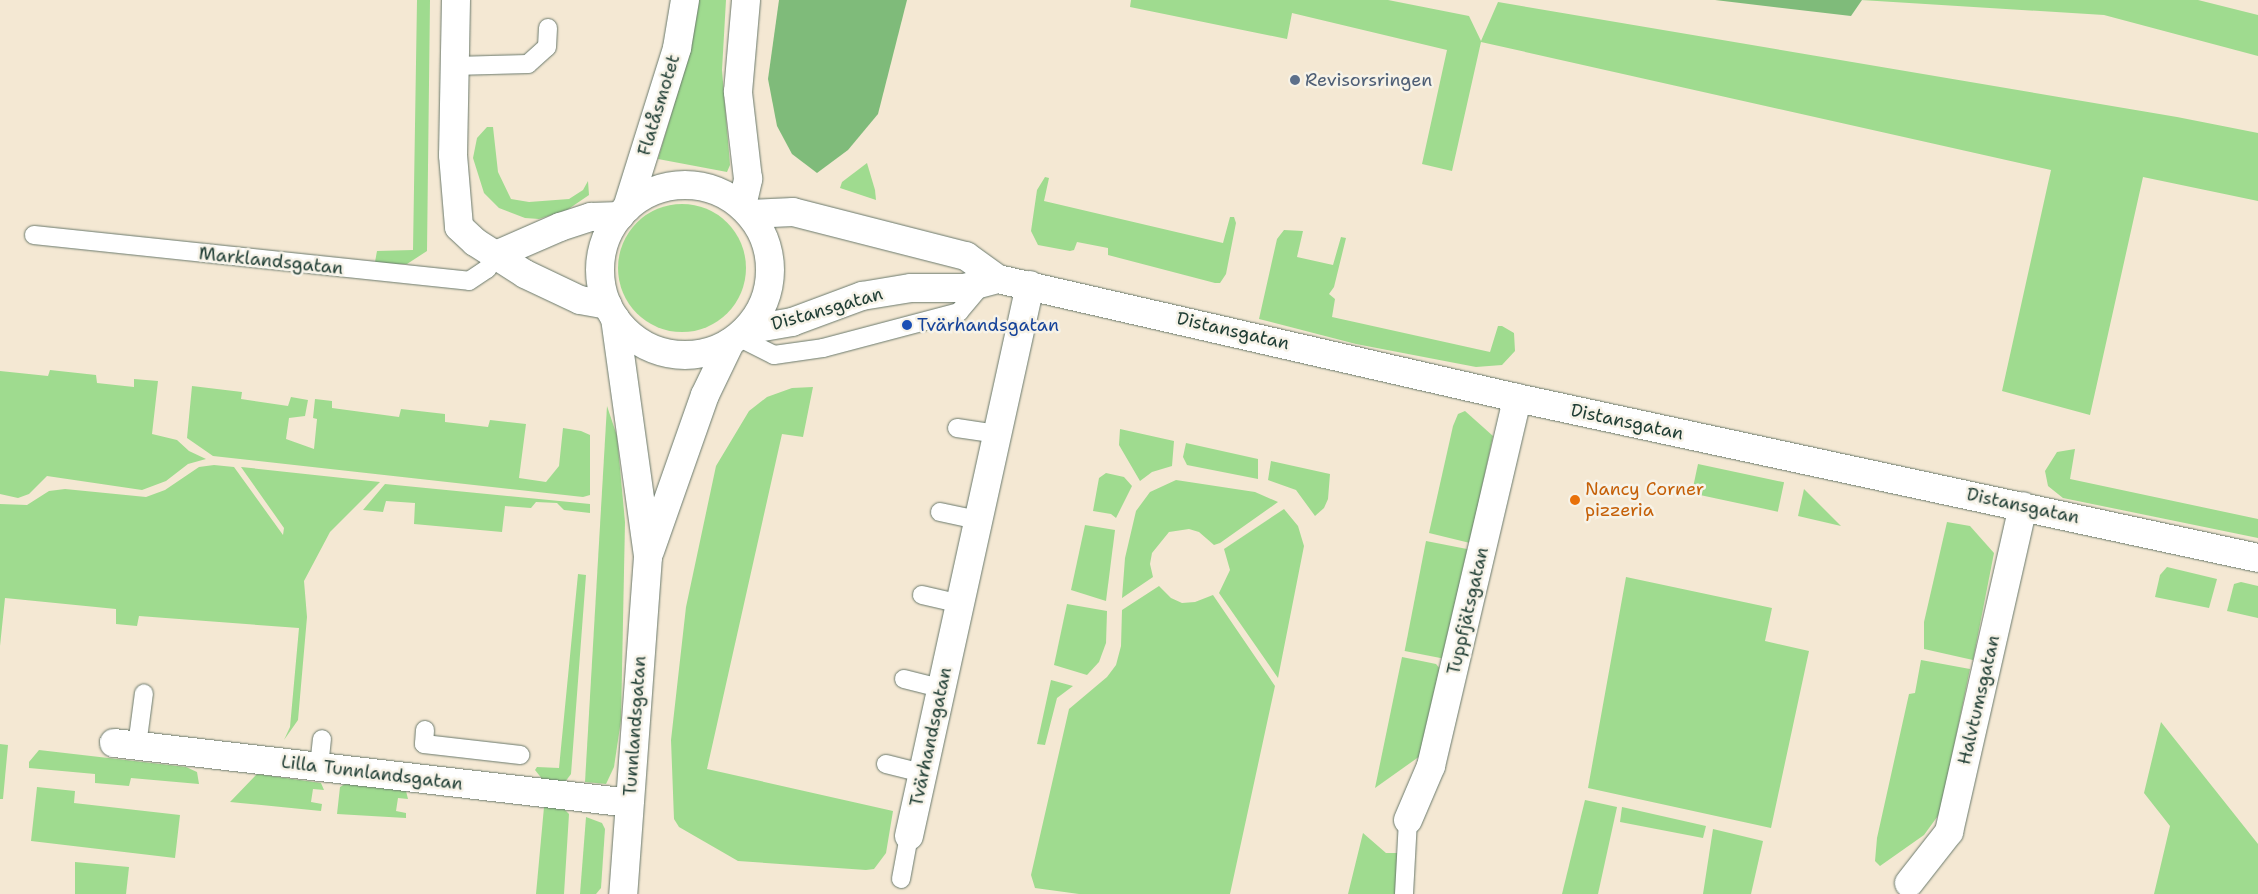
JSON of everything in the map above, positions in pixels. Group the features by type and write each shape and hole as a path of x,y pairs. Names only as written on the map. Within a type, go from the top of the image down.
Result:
{"street":[{"path":"456,0 454,66 457,217 459,227 467,236 498,254 525,274 580,300 611,311 643,344 668,353 706,353 738,336 766,299 770,263 760,229 746,210 748,179 738,92 746,0"},
{"name":"Flatåsmotet","path":"611,311 601,282 601,258 608,236 624,212 677,48 685,0"},
{"name":"Flatåsmotet","path":"624,212 648,193 684,185 709,188 746,210"},
{"name":"Distansgatan","path":"746,210 793,212 966,256 990,281"},
{"name":"Marklandsgatan","path":"498,254 560,227 591,217 624,212"},
{"name":"Distansgatan","path":"738,336 792,322 862,296 911,288 964,288 990,281 1030,285 1516,398 2258,558"},
{"name":"Tvärhandsgatan","path":"909,836 1030,285"},
{"name":"Tunnlandsgatan","path":"611,311 648,557 623,894"},
{"name":"Tunnlandsgatan","path":"648,557 705,395 738,336"},
{"name":"Tuppfjätsgatan","path":"1408,820 1432,766 1516,398"},
{"name":"Halvtumsgatan","path":"1909,883 1949,832 2023,506"},
{"name":"Lilla Tunnlandsgatan","path":"125,744 630,802"}],"lane":[{"path":"454,66 528,64 547,47 548,28"},
{"name":"Marklandsgatan","path":"34,235 469,281 487,269 498,254"},
{"path":"738,336 774,356 823,348 959,312 990,281"},
{"path":"957,428 997,434"},
{"path":"940,512 978,520"},
{"path":"922,595 960,604"},
{"path":"904,679 941,688"},
{"path":"125,744 144,693"},
{"path":"425,730 424,744 520,755"},
{"path":"319,766 322,739"},
{"path":"886,764 923,773"},
{"path":"1404,894 1408,820"},
{"path":"901,879 909,836"}],"green space":[{"path":"417,0 430,0 427,251 407,264 384,264 375,262 377,251 413,250"},
{"path":"696,0 726,0 722,70 730,165 727,172 658,159 679,88"},
{"path":"779,0 907,0 878,114 848,150 817,173 792,154 777,126 768,79"},
{"path":"1131,0 1388,0 1469,16 1481,41 1498,2 2177,117 2258,133 2258,201 2143,177 2090,415 2002,391 2051,170 1481,42 1452,171 1422,164 1447,50 1292,13 1287,39 1130,7"},
{"path":"1715,0 1862,0 1851,16"},
{"path":"1861,0 2198,0 2258,15 2258,56 2104,15"},
{"path":"487,127 493,127 498,172 511,199 529,202 569,199 583,190 588,181 589,195 567,210 539,219 525,218 499,208 484,193 473,158 477,138"},
{"path":"867,163 876,200 840,188 842,182"},
{"path":"1045,177 1049,178 1044,201 1223,243 1230,217 1234,217 1236,223 1226,274 1220,283 1215,283 1108,255 1108,248 1077,242 1074,250 1070,251 1038,245 1031,231 1037,190"},
{"path":"682,204 706,209 727,223 741,244 746,268 741,292 727,313 706,327 682,332 658,327 637,313 623,292 618,268 623,244 637,223 658,209"},
{"path":"1284,230 1303,231 1297,257 1333,265 1341,237 1346,238 1334,287 1329,294 1335,299 1332,317 1490,352 1498,326 1502,326 1514,333 1515,351 1502,365 1476,367 1356,344 1259,319 1277,239"},
{"path":"50,370 96,375 97,383 134,387 134,379 158,381 152,434 177,440 189,451 206,459 188,464 166,481 142,490 47,476 29,494 18,498 0,494 0,371 48,376"},
{"path":"192,386 242,392 241,399 288,406 291,397 308,400 305,416 289,418 286,439 314,449 317,419 313,418 315,399 332,401 332,408 399,417 401,409 445,414 445,422 488,427 490,420 526,424 519,478 546,482 559,466 563,428 581,431 590,435 590,495 583,497 213,456 187,438"},
{"path":"813,387 803,437 782,434 707,769 893,811 886,853 874,869 866,870 738,861 679,827 674,819 671,740 686,607 716,466 749,411 767,397 792,388"},
{"path":"607,406 617,436 625,522 621,720 614,767 606,784 585,782"},
{"path":"1465,411 1493,436 1470,543 1429,533 1453,426 1458,414"},
{"path":"1120,429 1174,441 1172,466 1152,472 1140,481 1119,445"},
{"path":"1186,443 1258,459 1258,479 1187,465 1183,457"},
{"path":"2075,449 2070,479 2258,519 2258,538 2063,498 2048,486 2045,471 2057,452"},
{"path":"1271,461 1330,474 1328,499 1324,508 1315,516 1296,490 1268,480"},
{"path":"1698,464 1784,482 1778,512 1692,493"},
{"path":"214,465 234,467 283,535 284,528 241,467 380,482 330,532 304,581 307,617 298,720 284,740 290,727 299,628 139,616 137,626 116,624 116,609 5,598 0,646 0,504 27,505 49,491 65,489 146,497 165,490 199,467"},
{"path":"1106,473 1124,477 1132,486 1116,518 1111,514 1093,511 1099,478"},
{"path":"1176,480 1255,492 1278,502 1220,543 1214,545 1199,532 1189,529 1169,532 1152,553 1150,564 1153,577 1122,598 1125,558 1136,511 1150,492"},
{"path":"385,484 590,504 590,513 564,510 557,503 536,502 531,508 505,506 502,532 414,524 415,503 386,501 383,512 363,510"},
{"path":"1804,489 1841,526 1798,516"},
{"path":"1284,509 1298,526 1304,546 1278,678 1219,593 1230,570 1224,549"},
{"path":"1947,522 1970,526 1994,553 1973,660 1924,649 1924,622"},
{"path":"1085,525 1115,530 1106,601 1071,590"},
{"path":"1426,541 1468,549 1447,659 1405,651"},
{"path":"2167,567 2217,579 2209,608 2155,597 2160,575"},
{"path":"578,574 586,575 571,774 565,782 543,780 535,770 537,767 559,768"},
{"path":"1626,577 1772,608 1765,641 1809,651 1771,828 1588,788"},
{"path":"2241,582 2258,586 2258,618 2227,611 2234,584"},
{"path":"1159,586 1171,598 1182,603 1195,602 1213,595 1275,686 1230,894 1079,894 1035,888 1031,875 1069,709 1107,677 1116,665 1121,646 1122,610"},
{"path":"1067,604 1107,611 1106,643 1099,662 1087,675 1054,665"},
{"path":"1402,657 1436,664 1442,671 1420,756 1375,788"},
{"path":"1921,660 1970,669 1940,813 1924,835 1880,866 1875,861 1877,838 1909,694 1915,693"},
{"path":"1051,680 1073,686 1057,698 1045,745 1037,744"},
{"path":"2161,722 2258,844 2258,894 2154,894 2170,826 2144,793"},
{"path":"0,744 8,745 3,799 0,799"},
{"path":"39,750 186,767 197,772 199,784 131,778 129,786 95,783 95,774 29,768 29,762"},
{"path":"257,774 321,783 324,790 313,789 311,802 322,804 321,811 230,802"},
{"path":"345,784 406,791 408,799 398,798 396,811 406,813 406,818 337,814 340,787"},
{"path":"37,787 75,791 74,803 180,815 175,858 31,841"},
{"path":"1585,800 1617,807 1598,894 1562,894"},
{"path":"544,807 562,807 569,814 564,894 536,894"},
{"path":"1622,807 1706,826 1703,838 1620,822"},
{"path":"586,817 602,823 605,829 601,888 596,894 580,894"},
{"path":"1713,829 1763,841 1751,894 1703,894"},
{"path":"1363,833 1386,853 1401,853 1395,894 1348,894"},
{"path":"75,862 129,867 126,894 75,894"}],"place":[{"name":"Revisorsringen","path":"1295,80"},
{"name":"Tvärhandsgatan","path":"907,325"},
{"name":"Nancy Corner pizzeria","path":"1575,500"}]}
